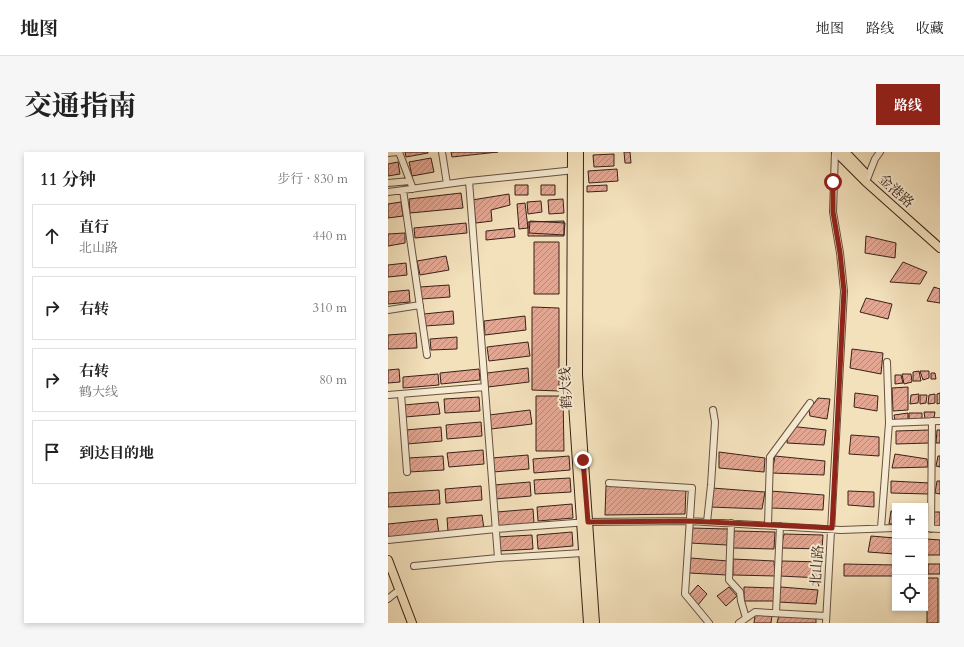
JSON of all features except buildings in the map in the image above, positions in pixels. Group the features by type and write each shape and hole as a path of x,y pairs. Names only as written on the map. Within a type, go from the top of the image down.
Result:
{"main road":[{"name":"鹤大线","path":"572,152 575,170 571,375 584,523 595,623"},
{"name":"鹤大线","path":"575,170 579,152"},
{"name":"金港路","path":"836,152 859,171 940,248"},
{"name":"金港路","path":"845,152 859,171"},
{"name":"金港路","path":"867,179 940,241"},
{"name":"鹤大线","path":"584,523 583,553 588,623"},
{"path":"388,560 412,623"}],"street":[{"path":"388,153 398,152 413,189"},
{"path":"442,152 447,184"},
{"name":"北山路","path":"826,623 844,291 840,253 833,212 836,152"},
{"path":"867,179 875,159 880,152"},
{"path":"388,192 469,181 575,170"},
{"path":"388,183 410,181"},
{"path":"469,181 498,558"},
{"path":"403,190 426,355"},
{"path":"388,310 420,305"},
{"path":"881,528 889,423 887,362"},
{"path":"388,395 485,387"},
{"path":"401,394 407,472"},
{"path":"768,525 770,457 810,403"},
{"path":"707,522 715,422 713,410"},
{"path":"932,421 928,528 940,529"},
{"path":"889,423 940,422"},
{"path":"609,483 692,488 685,594 709,623"},
{"path":"388,540 496,528 584,523 689,521 832,528 841,530 892,528"},
{"path":"732,523 729,580 740,592 741,602 746,618"},
{"path":"776,613 780,526"},
{"path":"414,566 498,558 583,553"},
{"path":"388,599 400,590"},
{"path":"739,623 755,612 826,616"}],"route":[{"path":"583,460 588,522 689,521 832,528 844,291 840,253 833,212 833,182"}]}
